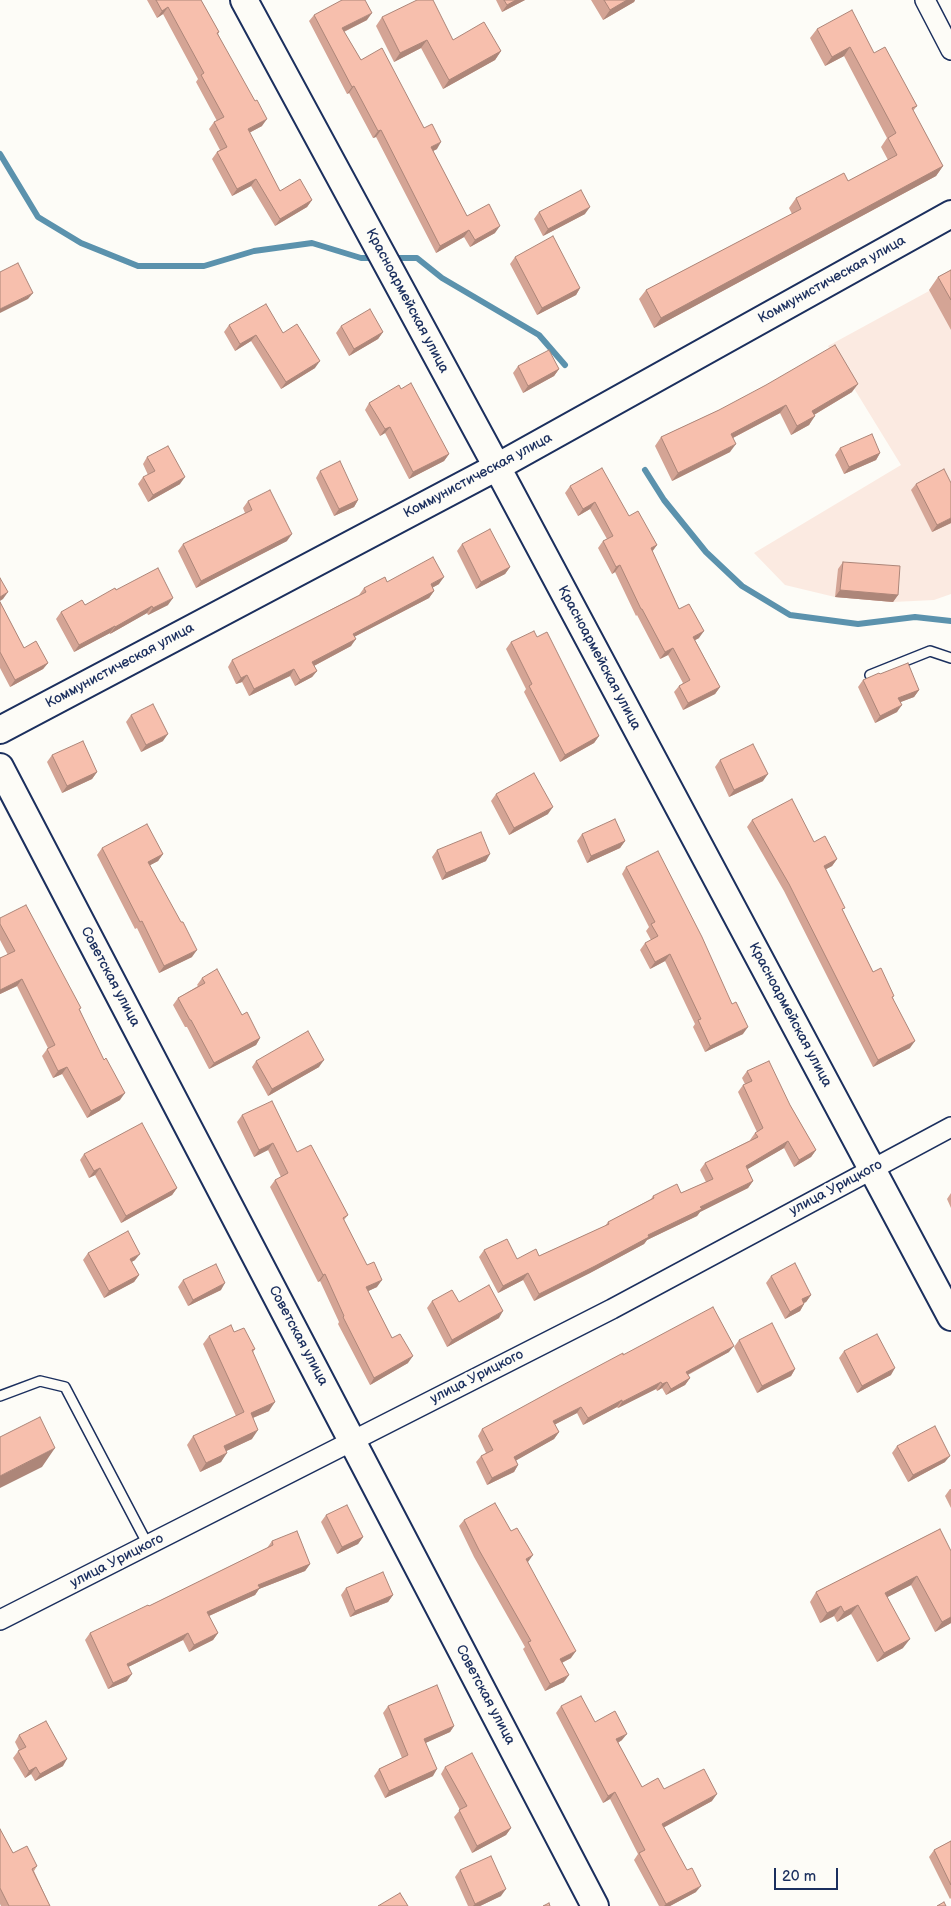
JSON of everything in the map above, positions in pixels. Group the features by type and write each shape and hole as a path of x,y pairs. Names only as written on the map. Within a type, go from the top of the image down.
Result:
{"street":[{"name":"Красноармейская улица","path":"244,0 497,467 951,1317"},
{"path":"925,0 951,50"},
{"name":"Коммунистическая улица","path":"0,730 497,467 951,214"},
{"name":"Советская улица","path":"0,767 595,1906"},
{"name":"улица Урицкого","path":"0,1620 612,1309 951,1127"}],"lane":[{"path":"870,675 930,651 951,658"},
{"path":"0,1396 40,1381 65,1387 148,1545"}],"shaded area":[{"path":"951,279 951,594 934,600 893,602 835,597 785,585 754,553 901,465 828,346"}],"building":[{"path":"156,0 201,0 219,32 217,33 267,119 248,129 280,191 300,179 312,200 280,219 256,179 237,189 217,152 227,147 214,122 224,117 201,75 204,73 168,7 162,11"},
{"path":"342,0 365,0 372,13 342,28 361,60 382,48 424,128 432,124 441,142 431,147 467,216 489,204 500,226 475,240 469,230 440,246 381,130 378,131 354,86 352,87 314,15"},
{"path":"417,0 433,0 453,40 484,22 501,51 449,80 427,40 400,53 382,17"},
{"path":"504,0 516,0 507,5"},
{"path":"604,0 627,0 610,10"},
{"path":"852,10 874,53 885,47 917,106 912,108 943,166 661,318 646,290 801,209 796,198 844,173 848,181 897,155 888,138 896,133 850,47 832,57 817,29"},
{"path":"581,190 590,207 548,229 539,212"},
{"path":"553,236 580,288 542,308 515,257"},
{"path":"18,263 33,293 0,309 0,272"},
{"path":"951,270 951,300 938,277"},
{"path":"266,304 283,333 297,324 320,361 286,382 256,335 240,344 229,325"},
{"path":"370,309 383,332 354,349 341,326"},
{"path":"835,345 858,384 812,411 815,416 797,426 786,405 731,434 736,444 678,473 661,437 719,410"},
{"path":"549,350 559,369 528,386 518,366"},
{"path":"411,383 449,454 413,472 390,427 385,429 369,403 399,385 401,389"},
{"path":"872,434 880,453 849,467 840,448"},
{"path":"168,446 185,477 153,495 143,477 155,471 147,457"},
{"path":"340,461 358,500 339,509 320,471"},
{"path":"602,468 629,516 638,511 657,545 651,548 679,609 689,604 704,631 693,637 720,687 688,703 679,686 690,680 673,648 665,652 641,609 620,565 616,567 603,541 613,536 595,502 583,509 570,486"},
{"path":"944,469 951,483 951,518 937,525 916,484"},
{"path":"270,490 292,534 201,581 183,544 252,510 248,501"},
{"path":"490,529 510,567 481,582 462,544"},
{"path":"433,557 444,577 431,584 434,591 353,634 356,639 312,662 317,671 300,680 294,669 254,689 247,675 241,678 232,660 366,592 364,588 385,577 387,582"},
{"path":"843,562 900,566 898,595 840,590"},
{"path":"158,568 173,598 153,608 152,606 79,645 61,612 82,600 85,605 115,588 116,590"},
{"path":"0,578 8,592 0,597"},
{"path":"0,602 24,648 36,641 48,663 15,680 0,652"},
{"path":"534,631 537,637 547,632 599,736 565,755 529,686 532,684 511,642"},
{"path":"908,663 919,690 898,698 902,705 880,716 863,680"},
{"path":"153,704 168,734 146,745 131,715"},
{"path":"83,741 97,772 67,786 52,755"},
{"path":"753,744 768,774 734,790 720,760"},
{"path":"534,773 553,807 514,828 496,794"},
{"path":"792,799 814,842 825,836 837,859 824,866 845,908 842,909 873,972 881,968 894,996 892,997 915,1041 878,1060 789,884 752,820"},
{"path":"615,819 625,841 591,856 582,834"},
{"path":"147,824 163,854 148,862 197,950 164,966 102,848"},
{"path":"481,832 490,854 446,873 437,850"},
{"path":"658,851 702,937 732,1004 736,1002 748,1027 710,1046 698,1020 701,1019 670,954 655,962 645,943 658,936 651,924 655,922 626,867"},
{"path":"26,905 81,1008 79,1009 104,1060 106,1058 125,1093 91,1111 67,1067 58,1071 47,1049 55,1045 22,979 0,990 0,958 15,951 0,924 0,918"},
{"path":"217,969 242,1015 247,1012 260,1038 214,1063 178,998 205,983 202,978"},
{"path":"308,1031 324,1060 272,1089 256,1061"},
{"path":"769,1061 790,1105 816,1150 799,1160 788,1141 746,1166 753,1181 700,1207 702,1209 648,1235 649,1237 539,1294 528,1273 503,1286 484,1250 507,1239 517,1259 536,1249 539,1256 609,1224 608,1222 677,1184 681,1193 713,1179 705,1163 758,1137 755,1133 763,1128 743,1085 752,1081 747,1071"},
{"path":"272,1101 297,1152 311,1145 348,1215 343,1218 367,1265 374,1262 382,1280 366,1287 392,1338 400,1334 413,1356 374,1378 343,1317 325,1274 323,1275 275,1180 288,1173 273,1143 259,1150 242,1115"},
{"path":"142,1123 177,1188 126,1216 100,1168 94,1171 84,1154"},
{"path":"128,1231 140,1254 130,1259 139,1275 109,1291 88,1253"},
{"path":"795,1263 811,1295 802,1299 804,1304 790,1312 771,1276"},
{"path":"216,1264 225,1283 193,1300 183,1280"},
{"path":"489,1285 503,1311 452,1340 432,1301 452,1290 459,1302"},
{"path":"713,1307 734,1346 686,1372 690,1378 671,1389 667,1382 662,1384 661,1382 588,1418 581,1407 553,1421 559,1432 514,1457 518,1465 492,1478 481,1456 493,1450 482,1429"},
{"path":"772,1323 795,1369 762,1386 739,1340"},
{"path":"231,1325 234,1332 244,1328 255,1349 252,1350 275,1402 251,1413 258,1430 224,1446 227,1453 206,1463 193,1436 244,1412 209,1336"},
{"path":"877,1334 895,1368 862,1386 844,1351"},
{"path":"40,1417 55,1448 0,1476 0,1437"},
{"path":"935,1426 950,1456 913,1475 897,1446"},
{"path":"495,1503 511,1531 517,1528 533,1555 526,1559 576,1651 560,1659 569,1675 550,1684 528,1642 531,1641 464,1520"},
{"path":"347,1505 363,1537 342,1547 326,1515"},
{"path":"940,1529 951,1551 951,1617 942,1622 917,1576 885,1593 910,1639 884,1653 858,1605 844,1612 841,1606 827,1613 816,1592"},
{"path":"297,1531 310,1564 258,1585 260,1588 207,1612 218,1633 194,1645 188,1633 127,1664 132,1674 113,1683 90,1633 273,1545 272,1541"},
{"path":"383,1572 393,1595 355,1611 346,1588"},
{"path":"437,1685 454,1726 424,1739 437,1769 389,1791 379,1769 408,1755 388,1706"},
{"path":"581,1696 595,1722 615,1711 627,1734 616,1739 642,1787 658,1778 664,1789 704,1769 717,1794 662,1824 687,1870 692,1868 701,1886 666,1904 639,1853 645,1850 615,1792 608,1796 561,1706"},
{"path":"46,1721 67,1759 40,1774 36,1767 29,1771 18,1751 26,1747 19,1735"},
{"path":"472,1753 511,1828 477,1846 459,1810 467,1806 445,1767"},
{"path":"0,1829 13,1853 27,1846 37,1866 32,1869 50,1906 9,1906 0,1888"},
{"path":"951,1841 951,1885 934,1850"},
{"path":"491,1856 506,1889 475,1904 460,1870"},
{"path":"400,1893 408,1906 378,1906"},
{"path":"944,1902 946,1906 937,1906"}],"waterway":[{"path":"0,154 38,217 81,243 138,266 204,266 254,251 312,243 361,258 377,258"},
{"path":"392,258 417,258 442,278 539,335 565,365"},
{"path":"645,470 664,500 706,552 742,586 790,615 858,624 915,617 951,621"}]}
